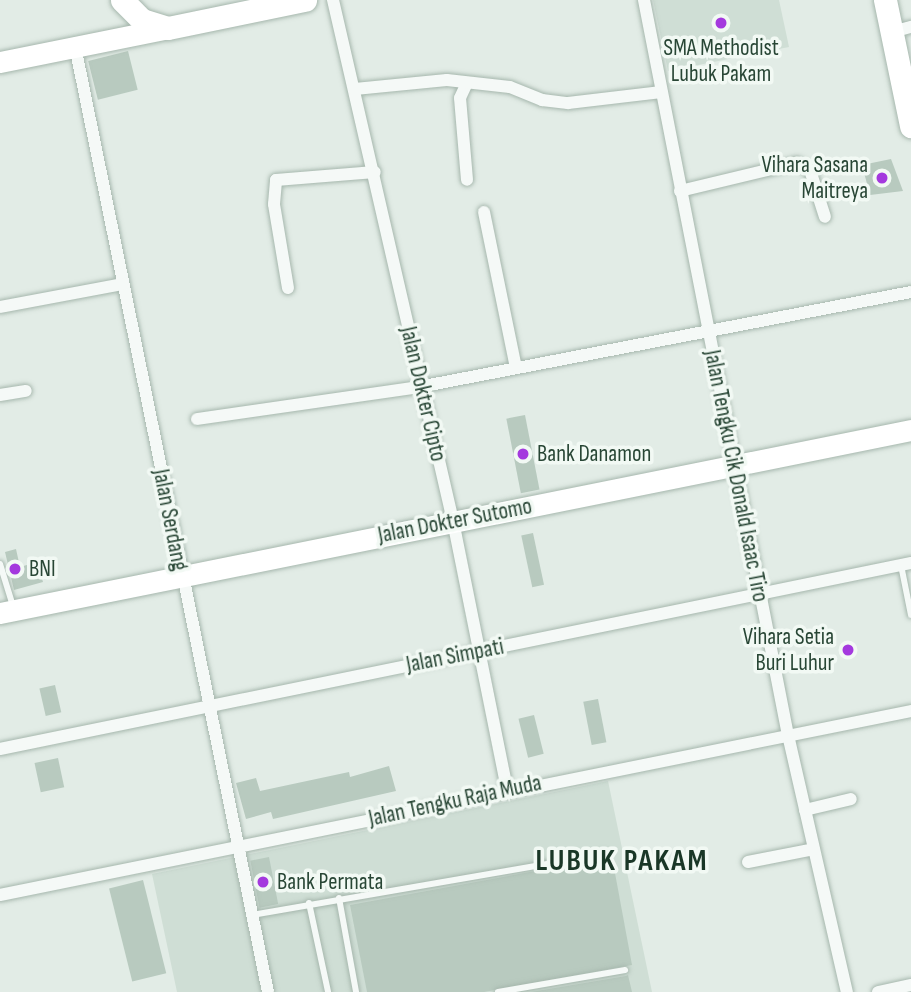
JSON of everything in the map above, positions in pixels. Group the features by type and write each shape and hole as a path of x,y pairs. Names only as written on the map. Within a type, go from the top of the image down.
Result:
{"highway":[{"path":"123,2 142,20 168,28 305,0"},
{"path":"885,0 902,29 911,126"}],"main road":[{"path":"97,42 116,27 123,2"},
{"path":"0,62 168,28"},
{"name":"Jalan Dokter Sutomo","path":"7,611 911,430"}],"street":[{"name":"Jalan Dokter Cipto","path":"333,0 375,172 419,387 453,521 476,651 507,790"},
{"name":"Jalan Tengku Cik Donald Isaac Tiro","path":"644,0 788,735 847,992"},
{"name":"Jalan Serdang","path":"75,46 207,705 268,992"},
{"path":"355,89 424,80 510,87 542,100 568,103 661,92"},
{"path":"466,85 460,97 467,180"},
{"path":"680,191 797,163 810,170 825,217"},
{"path":"288,288 274,204 276,180 375,172"},
{"path":"484,212 516,368"},
{"path":"0,307 123,284"},
{"path":"197,419 419,387 911,292"},
{"path":"0,395 26,391"},
{"name":"Jalan Simpati","path":"0,749 906,564"},
{"name":"Jalan Tengku Raja Muda","path":"0,895 507,790 911,711"},
{"path":"805,810 851,799"},
{"path":"748,862 814,849"},
{"path":"878,992 911,985"}],"lane":[{"path":"0,564 7,611"},
{"path":"906,564 911,615"},
{"path":"251,915 605,854"},
{"path":"339,898 356,992"},
{"path":"309,903 328,992"},
{"path":"498,992 625,970"}],"shaded area":[{"name":"SMA Methodist Lubuk Pakam","path":"653,0 779,0 789,47 668,71"},
{"path":"608,781 652,992 177,992 152,874"}],"building":[{"path":"128,51 138,90 98,100 88,61"},
{"name":"Vihara Sasana Maitreya","path":"891,159 903,191 870,195 862,165"},
{"name":"Bank Danamon","path":"525,415 540,490 521,493 506,419"},
{"path":"533,533 544,585 532,587 521,535"},
{"path":"16,549 20,567 37,562 43,582 14,590 5,552"},
{"path":"55,685 61,712 46,716 39,689"},
{"path":"598,699 606,742 592,745 583,702"},
{"path":"534,715 544,754 528,758 518,719"},
{"path":"58,758 64,787 41,792 35,763"},
{"path":"389,766 396,791 273,819 271,812 246,819 236,783 256,778 260,791 349,772 350,777"},
{"name":"Bank Permata","path":"269,857 278,904 260,908 250,861"},
{"path":"612,857 632,965 484,992 367,992 350,905"},
{"path":"143,880 166,973 132,982 109,888"},
{"path":"628,975 632,992 531,992 626,976"}],"place":[{"name":"SMA Methodist Lubuk Pakam","path":"721,23"},
{"name":"Vihara Sasana Maitreya","path":"882,178"},
{"name":"Bank Danamon","path":"523,454"},
{"name":"BNI","path":"15,569"},
{"name":"Vihara Setia Buri Luhur","path":"848,650"},
{"name":"Bank Permata","path":"263,882"}],"district":[{"name":"LUBUK PAKAM","path":"622,861"}]}
